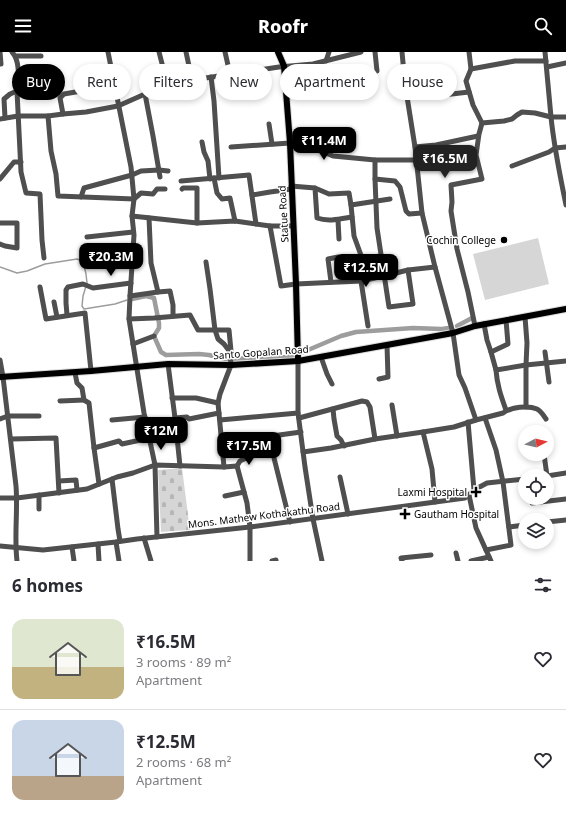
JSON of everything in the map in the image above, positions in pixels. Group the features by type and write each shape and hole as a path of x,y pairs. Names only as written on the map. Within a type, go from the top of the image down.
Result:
{"main road":[{"name":"Statue Road","path":"278,52 283,64"},
{"name":"Statue Road","path":"287,100 290,143 298,361"},
{"name":"Santo Gopalan Road","path":"2,377 231,359 298,361 453,334 484,324 566,309"}],"street":[{"path":"0,52 0,64"},
{"path":"108,52 132,175 134,199 132,216 133,232 129,319 145,417 155,465 157,537"},
{"path":"159,52 162,64"},
{"path":"186,52 189,64"},
{"path":"225,52 228,64"},
{"path":"326,61 329,52"},
{"path":"313,64 351,53 361,52"},
{"path":"375,52 376,64"},
{"path":"402,52 403,64"},
{"path":"468,52 471,69 466,81 473,105 482,123 478,136 476,155 482,179 451,185 451,211 457,249 475,326"},
{"path":"545,52 555,148 566,205"},
{"path":"17,64 14,54 41,56"},
{"path":"471,69 515,61 546,64 566,63"},
{"path":"207,78 215,76"},
{"path":"211,77 214,101 214,178"},
{"path":"63,114 60,98 64,94 73,92"},
{"path":"457,93 469,92"},
{"path":"12,93 4,99 2,118 18,116 48,116 86,112 118,106 139,97"},
{"path":"17,100 21,172 26,193 40,194 44,258"},
{"path":"146,100 160,177"},
{"path":"408,100 415,147 422,213 453,334 459,376 465,388 476,420"},
{"path":"482,123 492,123 512,119 522,112 535,113 551,117 566,117"},
{"path":"48,116 51,151 56,174 58,196 134,199 141,193 153,194 157,189 165,189"},
{"path":"270,124 272,144"},
{"path":"415,147 436,146 478,136"},
{"path":"202,142 204,152 214,178 217,193 222,199 230,198 235,221"},
{"path":"231,147 290,143 312,147 334,156 375,160 416,160"},
{"path":"512,166 549,152 555,148 566,147"},
{"path":"375,160 377,228 389,307 413,304 408,270"},
{"path":"0,179 14,162 20,162"},
{"path":"81,197 84,188 132,175 141,171 159,170 168,172"},
{"path":"181,181 249,175 256,224"},
{"path":"375,179 395,181 400,187 406,211 409,214 422,213"},
{"path":"182,190 183,188 197,188 197,223"},
{"path":"252,195 291,188 315,188 329,194 349,193 354,236 362,258 361,281 368,326"},
{"path":"315,188 317,218 322,220 338,220 352,217"},
{"path":"351,205 390,199"},
{"path":"132,216 197,223 235,221 270,226 293,226"},
{"path":"149,218 152,263 158,292"},
{"path":"338,220 339,239"},
{"path":"0,223 17,223 17,248 0,244"},
{"path":"270,226 281,286 361,281 408,270 435,267"},
{"path":"88,237 133,232"},
{"path":"362,258 381,256"},
{"path":"331,282 328,259 338,257"},
{"path":"206,262 215,330 218,339 230,352 231,359"},
{"path":"68,315 66,290 68,287 83,284 93,288 131,284"},
{"path":"40,287 46,319 85,313 91,371"},
{"path":"130,296 170,292 173,305 173,316"},
{"path":"54,302 57,317"},
{"path":"129,319 190,315 198,330 229,330 231,359 218,403 224,467"},
{"path":"525,317 527,343 526,407"},
{"path":"491,352 508,344 506,320"},
{"path":"484,324 496,370 499,391 506,410"},
{"path":"133,344 154,336"},
{"path":"379,379 388,377 387,345"},
{"path":"545,352 549,382"},
{"path":"321,357 326,374 332,384"},
{"path":"0,360 11,439 17,498 15,548 17,561"},
{"path":"298,361 299,415 303,452 312,518 322,561"},
{"path":"496,370 526,364 566,361"},
{"path":"168,364 180,466"},
{"path":"75,372 77,383 82,388 84,400"},
{"path":"172,398 196,398 218,403"},
{"path":"60,400 84,400 89,403 99,484"},
{"path":"220,420 299,415 333,409 362,401 367,402 370,407 375,439"},
{"path":"392,405 397,436"},
{"path":"303,452 454,427 503,413 506,410 524,406 538,409 546,419"},
{"path":"333,409 337,436 344,446"},
{"path":"175,418 187,417 189,419 219,413"},
{"path":"0,419 8,416 39,416"},
{"path":"112,420 145,417"},
{"path":"485,418 496,450 503,482 511,545 486,550"},
{"path":"468,422 474,490"},
{"path":"290,522 270,439 272,436 301,432"},
{"path":"424,432 432,469 435,502"},
{"path":"11,439 56,438 59,493"},
{"path":"94,448 113,442 119,441 122,444 150,438"},
{"path":"250,561 250,527 247,503 237,466 240,461 271,446"},
{"path":"0,498 17,498 87,489 155,465 237,466"},
{"path":"554,475 566,473"},
{"path":"340,477 348,514"},
{"path":"112,479 118,529 119,561"},
{"path":"59,482 76,480 77,490"},
{"path":"471,561 490,559 476,528 469,495 474,490 487,483 518,480"},
{"path":"225,496 244,492"},
{"path":"39,495 39,509"},
{"name":"Mons. Mathew Kothakathu Road","path":"0,546 43,550 118,542 290,522 465,498 469,495"},
{"path":"554,500 566,499"},
{"path":"554,521 566,520"},
{"path":"508,527 518,526"},
{"path":"144,538 151,561"},
{"path":"98,544 99,561"},
{"path":"72,547 74,561"},
{"path":"456,553 458,561"},
{"path":"402,561 401,558 431,555"}],"green space":[{"path":"538,238 549,284 485,300 473,254"},
{"path":"182,468 190,530 161,532 158,470"}],"waterway":[{"path":"0,267 17,273 45,264 77,259 83,261 86,274 87,283 82,306 84,309 115,304 127,300"},
{"path":"132,299 146,296 154,298 159,323 159,328 154,336 161,352 166,355 199,354 226,359 288,357 295,355"},
{"path":"457,326 472,318"},
{"path":"301,353 341,336 356,332 413,328 449,328"}],"place":[{"name":"Cochin College","path":"504,240"},
{"name":"Laxmi Hospital","path":"476,492"},
{"name":"Gautham Hospital","path":"405,514"}]}
